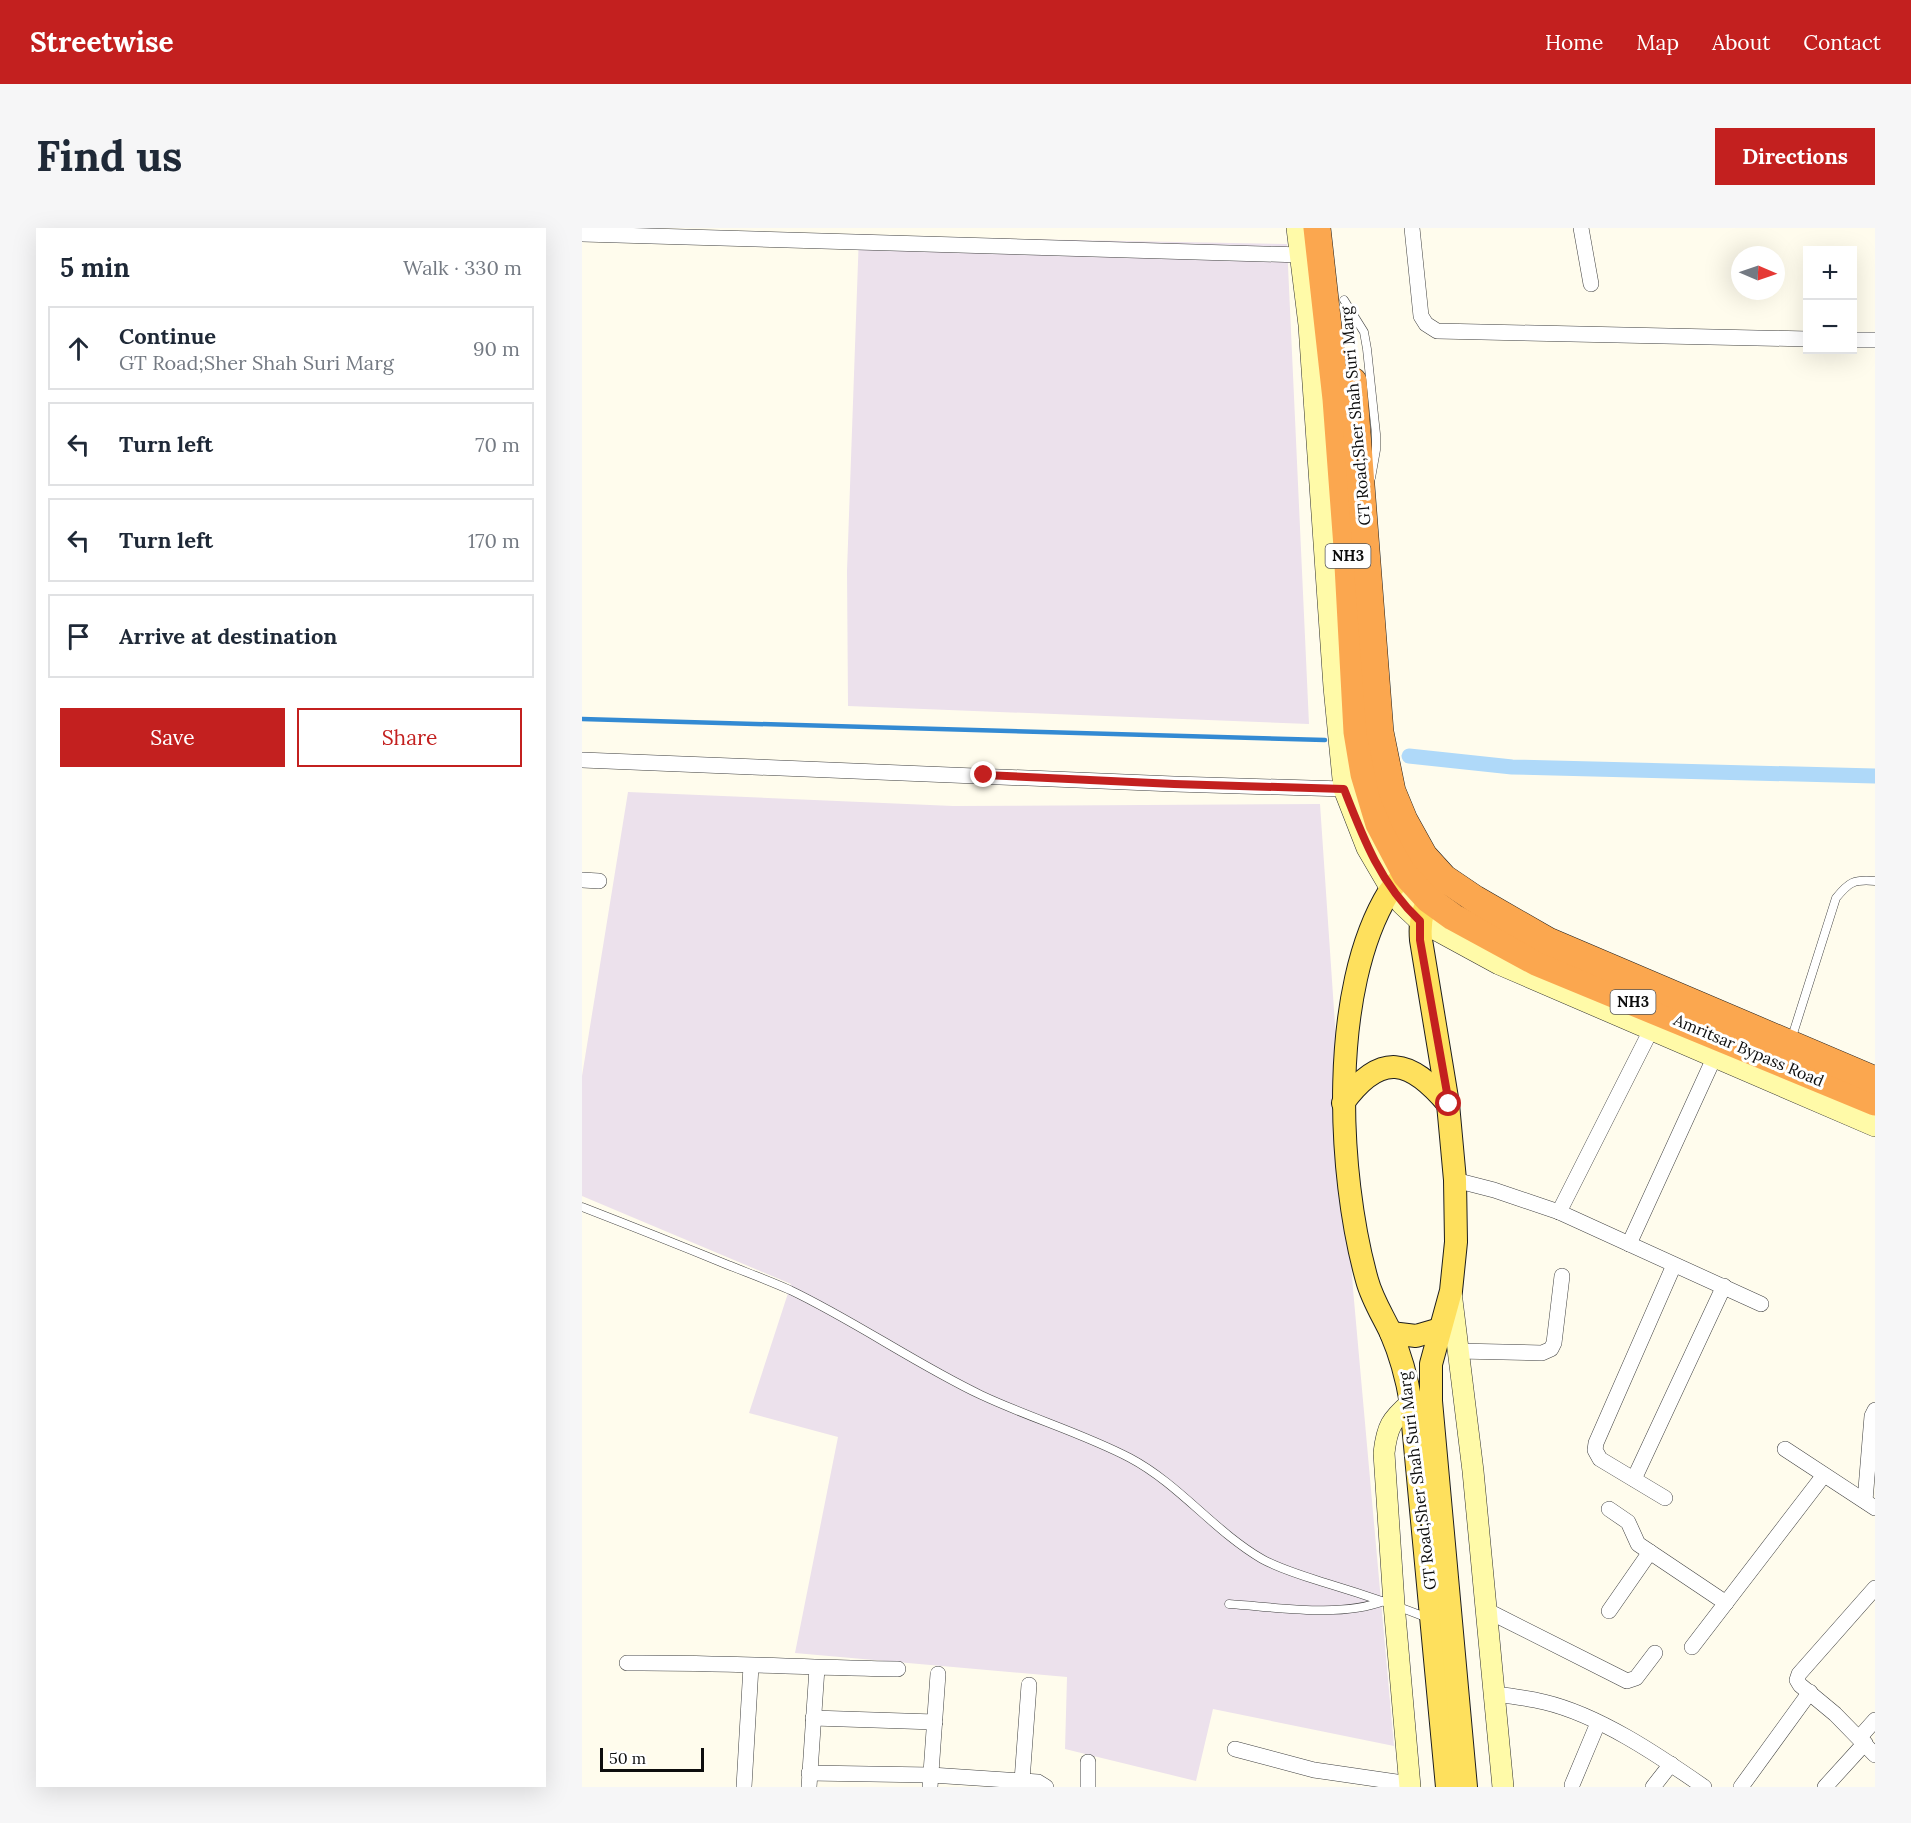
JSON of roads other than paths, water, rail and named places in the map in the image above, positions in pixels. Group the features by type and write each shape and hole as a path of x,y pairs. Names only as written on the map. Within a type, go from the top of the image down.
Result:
{"highway":[{"name":"GT Road;Sher Shah Suri Marg","path":"1317,228 1336,399 1357,732 1364,774 1379,824 1407,873"},
{"name":"GT Road;Sher Shah Suri Marg","path":"1336,228 1364,506 1376,686 1386,766 1392,791 1404,820 1407,873"},
{"name":"Amritsar Bypass Road","path":"1407,873 1430,899 1453,917 1536,962 1875,1102"},
{"name":"Amritsar Bypass Road","path":"1430,899 1475,899 1548,941 1875,1080"}],"main road":[{"name":"GT Road;Sher Shah Suri Marg","path":"1407,873 1374,922 1363,953 1349,1017 1343,1103 1355,1224 1367,1281 1405,1369 1411,1403 1447,1787"},
{"name":"GT Road;Sher Shah Suri Marg","path":"1430,899 1420,940 1449,1104 1455,1180 1456,1242 1451,1291 1431,1364 1431,1401 1466,1787"},
{"path":"1343,1103 1365,1077 1377,1070 1390,1067 1405,1068 1418,1075 1433,1086 1449,1104"},
{"path":"1391,1333 1416,1336 1440,1329"}],"street":[{"path":"1297,228 1310,325 1334,687 1344,789 1367,848 1407,873 1402,904 1430,899 1498,964 1875,1126"},
{"path":"1412,228 1421,316 1426,324 1437,331 1803,339"},
{"path":"1581,228 1591,284"},
{"path":"582,234 774,234 1301,255"},
{"path":"1857,340 1875,340"},
{"path":"582,760 1344,789"},
{"path":"582,880 599,881"},
{"path":"1559,1212 1651,1030"},
{"path":"1629,1244 1714,1058"},
{"path":"1455,1180 1494,1190 1559,1212 1761,1304"},
{"path":"1665,1498 1600,1458 1595,1449 1674,1265"},
{"path":"1458,1351 1542,1353 1551,1350 1554,1343 1562,1276"},
{"path":"1634,1479 1724,1286"},
{"path":"1451,1291 1503,1787"},
{"path":"1235,1749 1314,1770 1410,1785 1389,1603 1384,1453 1386,1435 1393,1418 1411,1403"},
{"path":"1870,1505 1872,1416 1875,1410"},
{"path":"1785,1449 1870,1505"},
{"path":"1692,1647 1824,1475"},
{"path":"1609,1509 1628,1522 1638,1544 1726,1603"},
{"path":"1609,1611 1650,1552"},
{"path":"1866,1745 1797,1680 1799,1674 1875,1588"},
{"path":"1486,1610 1627,1681 1634,1680 1655,1653"},
{"path":"627,1663 712,1663 898,1669"},
{"path":"744,1787 751,1666"},
{"path":"817,1668 809,1780 1022,1781 1038,1782 1046,1787"},
{"path":"930,1781 938,1674"},
{"path":"1022,1781 1029,1685"},
{"path":"1741,1787 1810,1692"},
{"path":"1494,1694 1547,1702 1598,1723 1648,1749 1704,1787"},
{"path":"813,1718 935,1722"},
{"path":"1825,1787 1866,1745 1875,1720"},
{"path":"1572,1785 1598,1723"},
{"path":"1088,1762 1088,1787"},
{"path":"1653,1787 1671,1764"}],"lane":[{"path":"1790,1044 1836,898 1847,884 1862,880 1875,881"},
{"path":"582,1207 788,1289 979,1394 1022,1414 1105,1445 1140,1464 1184,1497 1235,1542 1265,1560 1432,1620"},
{"path":"1229,1604 1327,1610 1354,1609 1389,1603"}],"waterway":[{"path":"582,719 1325,740"},
{"path":"1409,756 1512,767 1875,776"}]}
